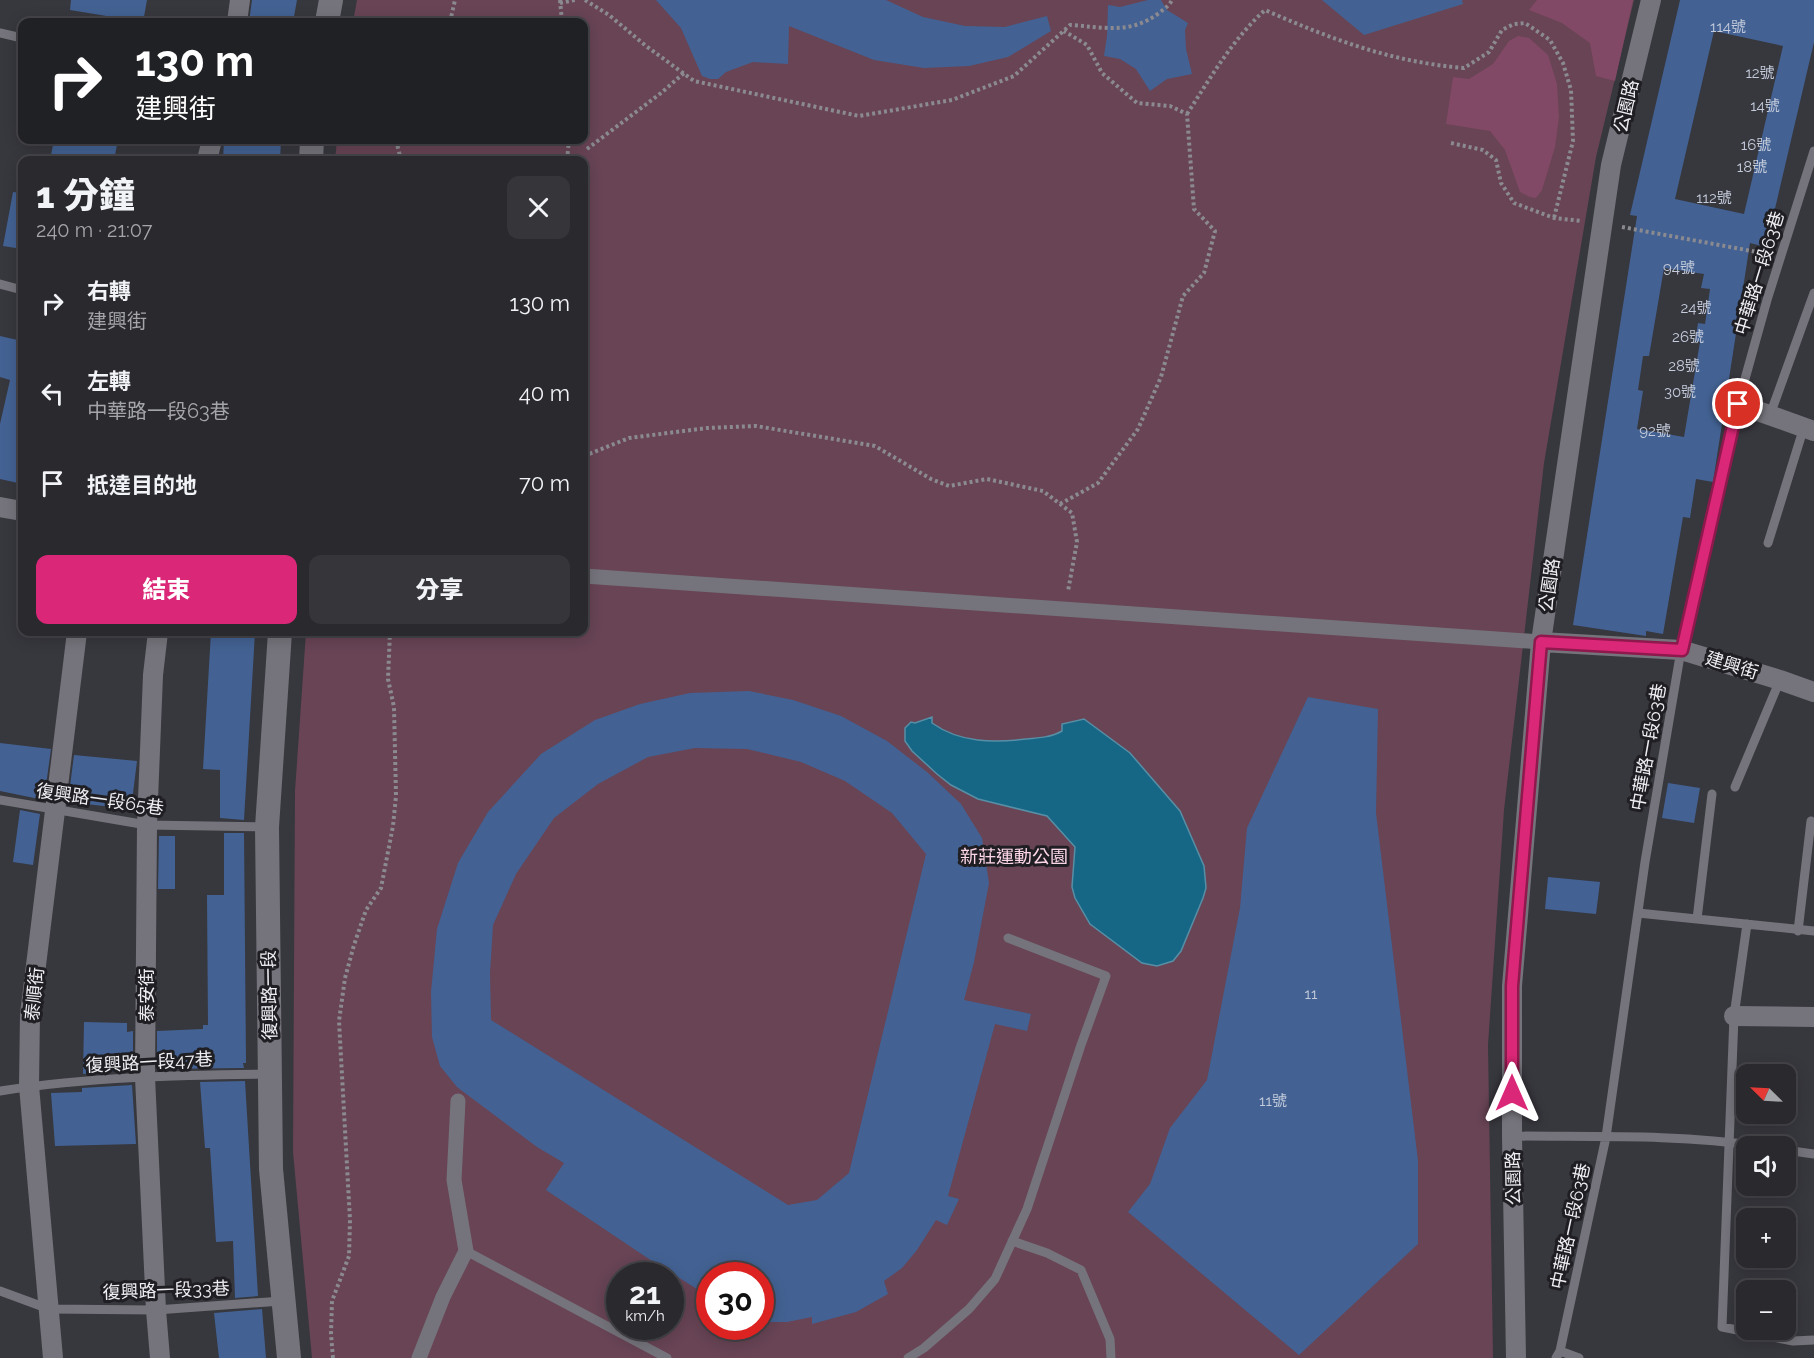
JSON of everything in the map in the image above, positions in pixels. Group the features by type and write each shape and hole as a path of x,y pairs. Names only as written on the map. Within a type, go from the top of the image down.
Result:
{"street":[{"path":"238,18 240,0"},
{"path":"328,18 331,0"},
{"name":"公園路","path":"1516,1358 1512,986 1541,642 1611,165 1651,0"},
{"path":"1738,404 1809,429"},
{"path":"0,507 18,510"},
{"path":"588,576 1541,642"},
{"name":"泰順街","path":"53,1358 29,1086 30,1014 77,636"},
{"name":"泰安街","path":"158,636 153,675 147,825 145,1077 160,1358"},
{"name":"復興路一段","path":"280,636 267,827 270,1074 272,1169 289,1358"},
{"name":"建興街","path":"1541,642 1682,650 1814,692"},
{"path":"1734,1016 1814,1017"},
{"path":"419,1358 443,1297 465,1251 454,1180 458,1101"}],"lane":[{"path":"0,33 18,37"},
{"name":"中華路一段63巷","path":"1558,1354 1606,1137 1645,862 1682,650 1738,404 1780,256 1814,151"},
{"path":"0,284 18,289"},
{"path":"1770,415 1814,292"},
{"path":"1768,543 1809,429"},
{"path":"1735,787 1780,680"},
{"path":"1697,919 1713,794"},
{"name":"復興路一段65巷","path":"0,800 147,825 267,827"},
{"path":"1798,931 1811,821"},
{"path":"1638,913 1814,932"},
{"path":"1747,924 1734,1016 1722,1327 1793,1341 1814,1340"},
{"path":"908,1358 924,1348 969,1309 994,1279 1028,1209 1081,1045 1106,976 1008,938"},
{"name":"復興路一段47巷","path":"0,1091 29,1086 145,1077 270,1074"},
{"path":"1512,1136 1606,1137 1736,1143"},
{"path":"1796,1152 1814,1154"},
{"path":"1012,1241 1047,1253 1082,1270 1110,1339 1111,1358"},
{"path":"465,1251 667,1358"},
{"name":"復興路一段33巷","path":"0,1291 49,1309 156,1310 284,1301"},
{"path":"1558,1354 1579,1358"}],"path":[{"path":"451,18 455,0"},
{"path":"562,18 560,1 575,0"},
{"path":"585,0 609,15 694,81 859,116 952,100 1014,76 1070,25 1130,28 1151,19 1171,4 1172,0"},
{"path":"1060,504 1098,483 1138,429 1161,377 1184,296 1204,273 1215,231 1194,209 1187,114 1224,55 1252,21 1265,10 1326,37 1398,59 1464,68 1489,52 1502,30 1514,24 1525,23 1550,40 1563,63 1571,90 1573,141 1554,218"},
{"path":"1064,31 1088,45 1102,73 1137,103 1170,106 1187,114"},
{"path":"586,149 684,73"},
{"path":"1451,143 1483,150 1496,160 1501,183 1514,203 1554,218 1603,223 1780,256"},
{"path":"588,454 629,438 707,428 756,426 875,446 931,479 949,486 987,479 1043,491 1072,513 1077,542 1065,609"},
{"path":"333,1358 332,1301 349,1256 350,1232 339,1021 345,978 354,945 366,910 381,888 393,826 396,796 394,708 388,679 390,636"}],"green space":[{"name":"新莊運動公園","path":"357,0 1634,0 1596,157 1544,463 1504,810 1488,1045 1493,1358 312,1358 293,1152 295,791 306,636 588,636 588,156 335,156 337,144 588,144 588,18 354,18"}],"shaded area":[{"path":"1537,0 1633,0 1615,81 1596,76 1590,43 1562,23 1529,10"},
{"path":"1518,36 1529,38 1548,55 1557,84 1559,117 1555,147 1542,190 1536,198 1520,192 1505,150 1490,131 1446,124 1453,77 1469,79 1493,64 1509,41"}],"water":[{"path":"932,717 932,723 943,730 966,738 990,741 1050,736 1062,731 1062,724 1084,719 1130,753 1180,811 1204,866 1206,888 1203,898 1181,951 1173,961 1157,966 1142,963 1090,924 1075,898 1072,887 1075,847 1047,816 978,799 951,785 912,751 905,741 905,728 911,722 915,723"}],"building":[{"path":"71,0 147,0 144,18 119,18 70,10"},
{"path":"252,0 297,0 294,18 250,18"},
{"path":"656,0 886,0 923,17 965,26 1005,27 1047,16 1051,31 1008,57 969,66 924,68 874,60 789,26 788,64 753,62 726,72 718,79 710,79 702,76 681,28"},
{"path":"1148,0 1161,0 1167,10 1188,23 1185,30 1186,49 1192,74 1167,79 1150,91 1136,69 1120,59 1104,56 1108,5 1120,7"},
{"path":"1322,0 1462,0 1463,4 1364,35"},
{"path":"1680,0 1814,0 1814,42 1766,247 1750,243 1713,482 1696,479 1690,518 1683,517 1663,634 1646,631 1646,636 1573,625 1637,216 1630,215","holes":["1714,31 1783,46 1744,214 1675,199","1664,268 1704,274 1701,288 1710,289 1705,324 1698,323 1695,341 1700,342 1684,437 1637,429 1643,391 1638,390 1643,356 1649,356"]},
{"path":"53,144 117,144 115,156 51,156"},
{"path":"224,144 281,144 280,156 223,156"},
{"path":"13,192 18,193 18,248 3,246"},
{"path":"0,336 18,340 18,483 0,479 0,424 10,380 0,377"},
{"path":"211,636 255,636 244,820 220,818 220,770 203,769"},
{"path":"749,691 793,700 841,716 887,741 927,772 961,804 982,838 989,883 974,962 964,1000 1031,1014 1027,1031 995,1024 948,1196 959,1199 947,1225 936,1220 917,1250 902,1268 884,1281 888,1294 856,1312 812,1324 812,1317 774,1322 774,1262 696,1262 696,1288 684,1281 684,1262 654,1262 546,1190 564,1163 537,1147 457,1087 440,1066 432,1037 431,992 437,929 458,863 488,812 541,754 595,720 640,704 690,693","holes":["695,748 747,749 801,762 845,781 892,813 926,854 849,1173 817,1200 788,1205 491,1020 490,973 493,925 516,874 554,818 598,784 648,757"]},
{"path":"1308,697 1378,709 1376,813 1418,1161 1418,1244 1299,1355 1128,1212 1150,1184 1170,1128 1207,1080 1240,908 1247,828"},
{"path":"0,743 51,749 44,800 0,791"},
{"path":"74,755 137,761 131,809 68,802"},
{"path":"1668,783 1700,788 1694,823 1662,818"},
{"path":"20,810 40,814 33,865 13,862"},
{"path":"224,833 244,833 246,1063 243,1063 244,1068 157,1069 157,1031 203,1029 203,1025 208,1025 207,895 224,895"},
{"path":"159,836 175,836 175,889 158,889"},
{"path":"1548,877 1600,882 1596,914 1545,909"},
{"path":"84,1022 127,1023 127,1032 133,1031 133,1070 83,1074"},
{"path":"245,1081 258,1296 235,1298 233,1241 216,1242 210,1148 205,1148 200,1082"},
{"path":"132,1085 136,1144 55,1146 51,1093 82,1092 82,1088"},
{"path":"262,1309 266,1358 219,1358 214,1313"}],"route":[{"path":"1512,1093 1512,986 1541,642 1682,650 1738,404"}]}
